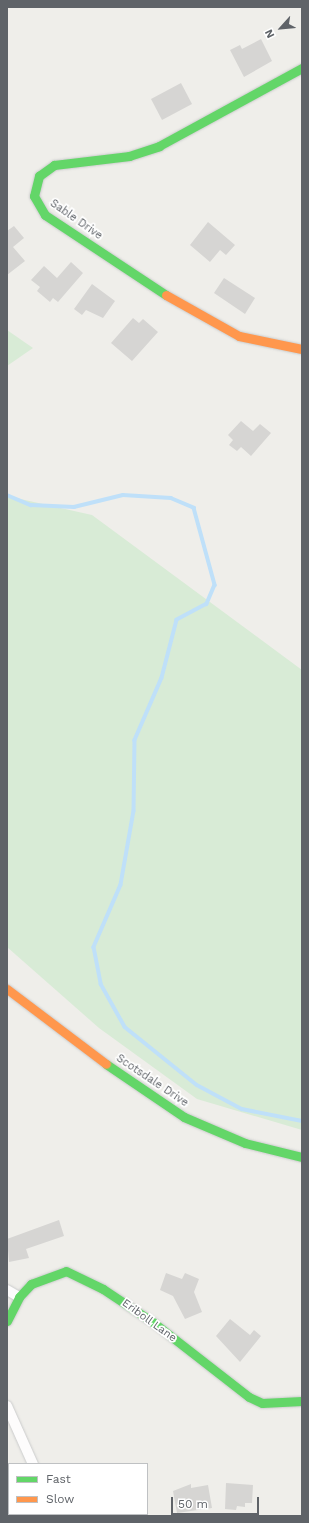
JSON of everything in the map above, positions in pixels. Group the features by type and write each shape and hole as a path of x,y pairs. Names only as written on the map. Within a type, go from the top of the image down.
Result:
{"street":[{"name":"Sable Drive","path":"302,68 158,146 129,156 54,165 39,176 34,196 45,215 194,314 240,336 302,349"},
{"name":"Scotsdale Drive","path":"7,989 138,1089 184,1117 245,1143 302,1157"},
{"name":"Eriboll Lane","path":"7,1321 19,1297 42,1277 66,1271 103,1289 154,1323 249,1397 262,1402 302,1401"},
{"path":"7,1290 19,1297"},
{"path":"7,1406 33,1463"}],"green space":[{"path":"7,330 33,348 7,366"},
{"path":"7,496 92,515 302,670 302,1130 197,1099 99,1028 7,947"}],"building":[{"path":"261,39 272,61 244,77 230,50 240,45 242,49"},
{"path":"181,83 192,104 162,120 151,99"},
{"path":"208,222 235,245 226,255 220,250 210,262 190,245"},
{"path":"14,226 24,238 13,247 25,261 7,275 7,231"},
{"path":"71,262 83,273 58,302 53,298 50,302 37,291 40,287 31,280 44,266 57,278"},
{"path":"224,278 255,298 245,314 214,293"},
{"path":"92,284 115,301 103,318 86,310 82,315 74,309"},
{"path":"133,318 139,323 143,319 158,332 132,361 111,343"},
{"path":"241,421 253,431 260,424 271,433 251,456 241,447 237,451 229,445 233,440 228,435"},
{"path":"59,1220 64,1236 26,1249 29,1258 9,1262 7,1239"},
{"path":"166,1273 182,1279 185,1273 199,1279 194,1292 202,1312 185,1319 173,1296 160,1290"},
{"path":"230,1319 250,1335 254,1330 261,1336 240,1362 216,1336"},
{"path":"226,1483 253,1485 252,1503 245,1503 245,1507 237,1506 236,1510 225,1509"},
{"path":"191,1484 191,1488 208,1485 212,1508 177,1513 173,1491"}],"waterway":[{"path":"7,495 31,505 74,507 123,495 171,498 194,508 215,585 207,604 177,620 162,678 135,740 134,811 121,885 94,947 101,984 125,1027 197,1085 242,1109 302,1121"}],"traffic: fast":[{"path":"166,295 45,215 34,196 39,176 54,165 129,156 159,146 302,68"},
{"path":"106,1064 184,1117 245,1143 302,1157"},
{"path":"7,1321 19,1297 31,1284 66,1271 103,1289 154,1323 249,1397 262,1403 302,1401"}],"traffic: slow":[{"path":"166,295 239,336 302,349"},
{"path":"7,989 106,1064"}]}
